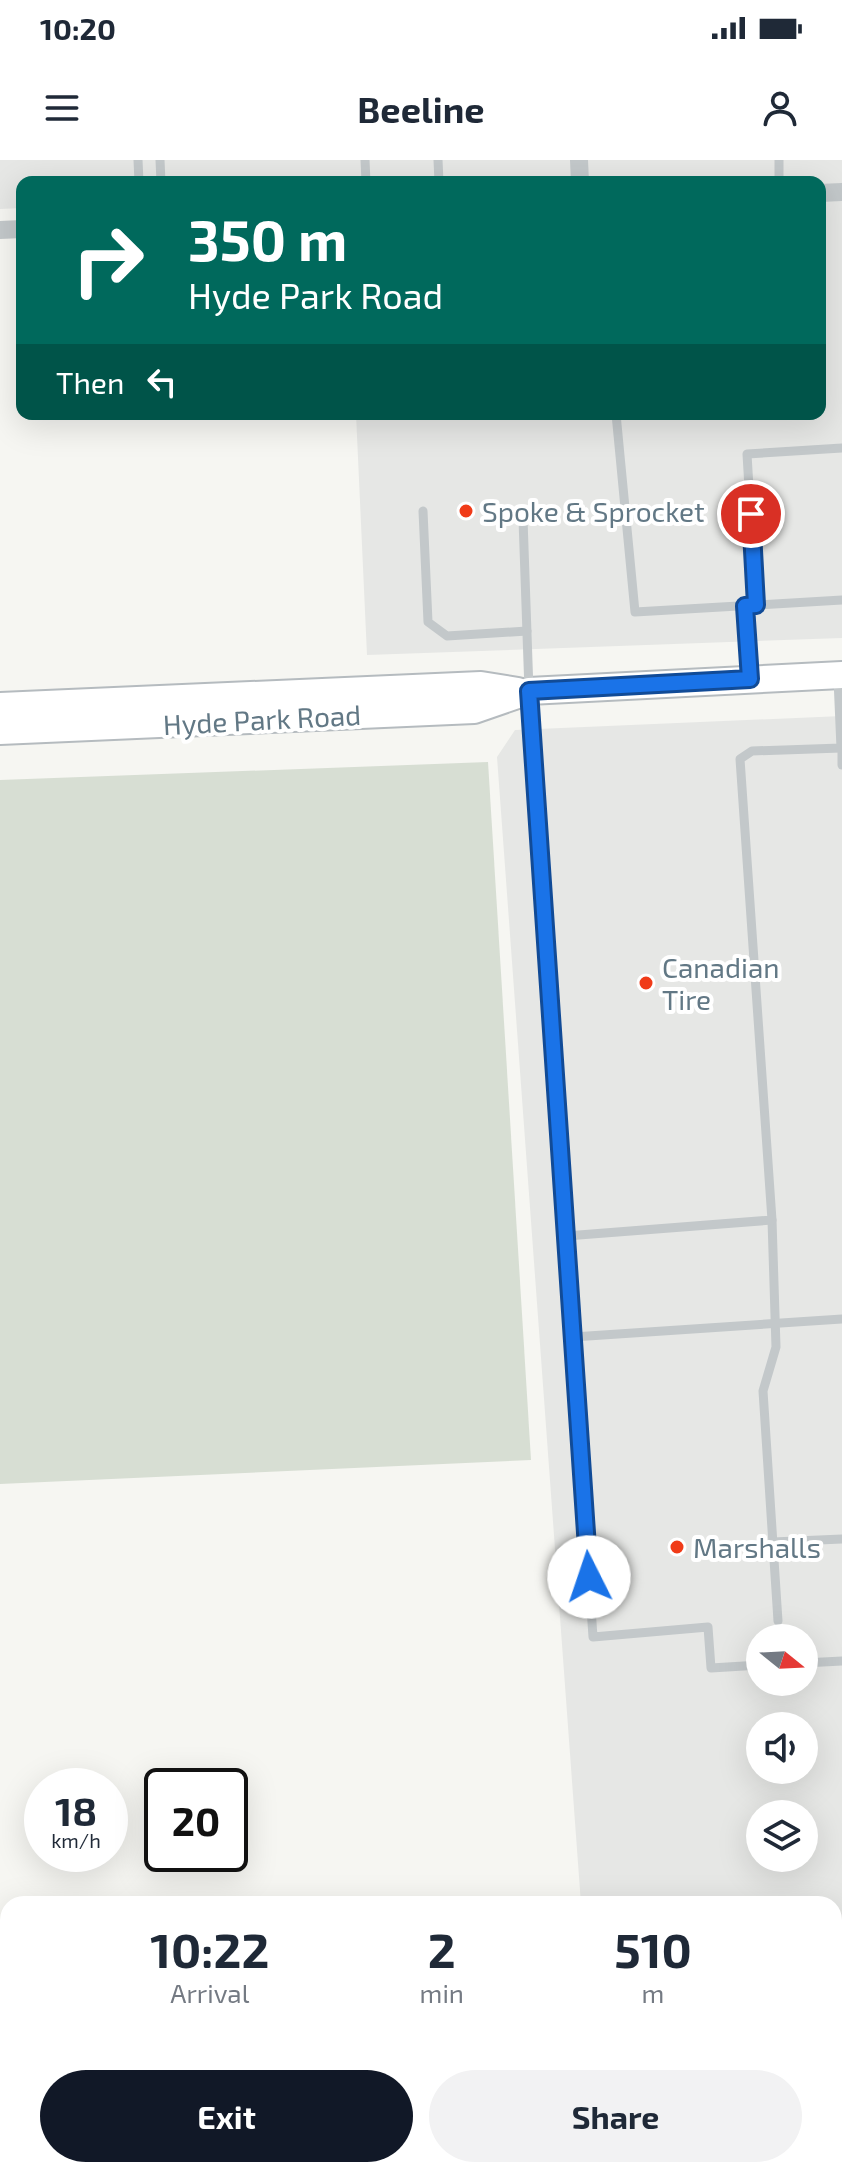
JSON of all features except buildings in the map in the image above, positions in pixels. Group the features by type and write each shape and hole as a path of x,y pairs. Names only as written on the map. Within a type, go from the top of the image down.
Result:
{"main road":[{"name":"Hyde Park Road","path":"0,706 481,685 525,691 840,675"},
{"name":"Hyde Park Road","path":"0,731 474,710 525,691"}],"lane":[{"path":"617,420 635,612 842,600"},
{"path":"750,679 747,454 842,448"},
{"path":"423,511 428,622 447,636 527,631"},
{"path":"523,519 527,631 525,691 593,1637 708,1627 711,1668 746,1666"},
{"path":"840,675 842,765"},
{"path":"778,1621 763,1391 774,1357 772,1220 740,759 752,751 842,748"},
{"path":"566,1236 772,1220"},
{"path":"573,1337 842,1319"},
{"path":"773,1542 842,1539"},
{"path":"818,1662 842,1661"}],"shaded area":[{"path":"0,160 842,160 842,638 367,655 356,420 826,420 826,176 16,176 16,208 0,209"},
{"path":"842,716 842,1896 580,1896 497,757 515,730"},
{"path":"488,762 531,1460 0,1484 0,780"}],"place":[{"name":"Spoke & Sprocket","path":"466,511"},
{"name":"Canadian Tire","path":"646,983"},
{"name":"Marshalls","path":"677,1547"}],"route":[{"path":"589,1577 529,691 750,679 745,606 756,605 751,514"}]}
